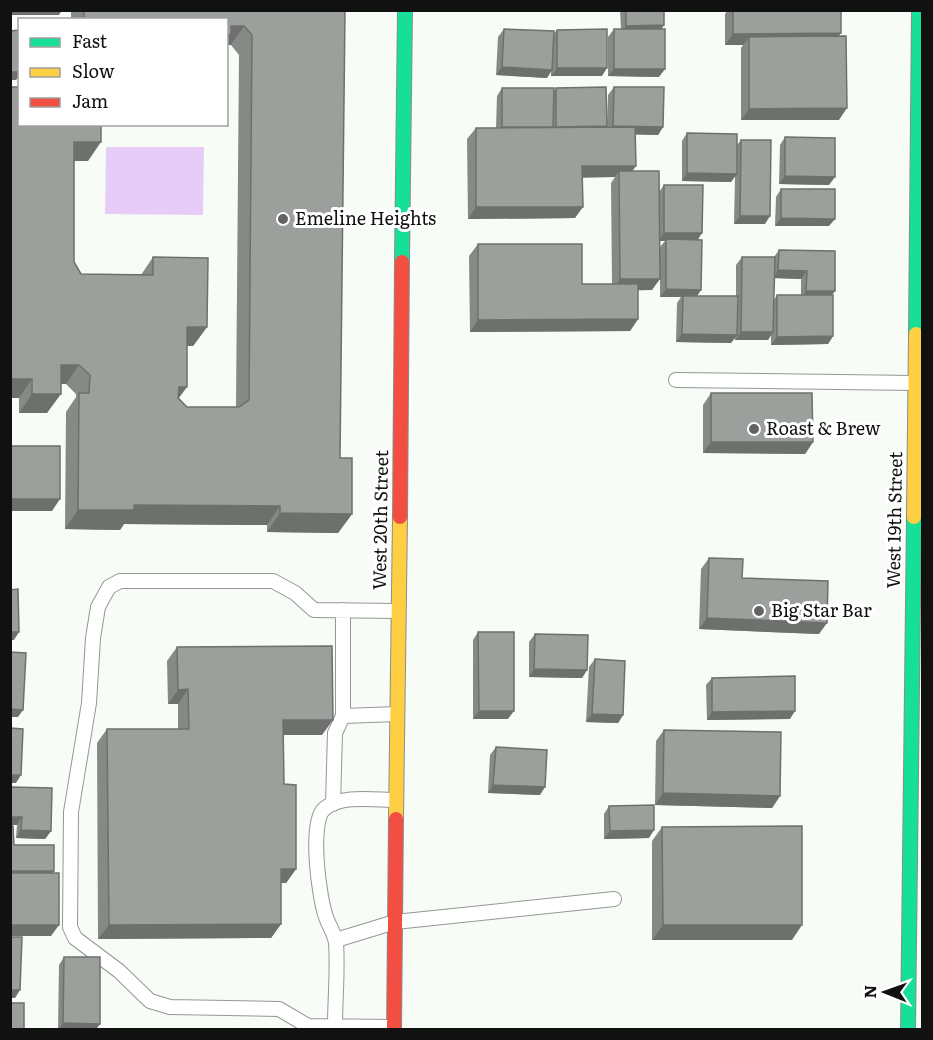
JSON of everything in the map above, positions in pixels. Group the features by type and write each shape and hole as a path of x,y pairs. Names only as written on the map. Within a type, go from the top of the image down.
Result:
{"main road":[{"name":"West 20th Street","path":"394,1028 405,10"},
{"name":"West 19th Street","path":"908,1029 915,383 920,166 919,10"}],"lane":[{"path":"676,380 915,383"},
{"path":"394,1028 308,1026 279,1009 170,1007 150,1001 119,971 75,938 70,927 71,812 89,703 98,607 109,587 120,581 273,581 295,593 314,610 398,610"},
{"path":"333,804 335,733 343,716 343,610"},
{"path":"343,716 397,714"},
{"path":"335,1026 336,940 325,916 317,875 317,821 323,810 333,804 356,800 396,800"},
{"path":"336,940 395,922 614,899"}],"shaded area":[{"path":"106,147 204,147 203,215 105,214"}],"building":[{"name":"Emeline Heights","path":"84,10 345,10 340,458 352,458 352,514 280,513 280,506 134,505 134,510 78,510 79,393 89,393 90,375 79,365 61,365 61,394 32,394 32,379 10,379 10,87 18,87 18,126 101,126 101,142 74,142 74,262 81,274 153,275 153,257 208,258 207,327 187,327 187,387 179,387 178,398 187,407 239,407 249,400 252,35 244,26 231,26 231,35 228,34 228,18 84,18"},
{"path":"626,10 664,10 664,25 626,26"},
{"path":"733,10 841,10 841,33 733,34"},
{"path":"504,29 554,31 552,70 502,67"},
{"path":"607,29 607,68 557,68 557,30"},
{"path":"614,29 665,29 665,69 614,69"},
{"path":"18,30 18,72 10,72 10,31"},
{"path":"846,36 847,108 749,109 749,37"},
{"path":"606,87 607,126 556,127 556,88"},
{"path":"614,87 664,87 663,127 613,126"},
{"path":"502,88 554,88 553,127 502,127"},
{"path":"635,127 636,166 582,166 583,207 476,207 476,128"},
{"path":"687,133 737,134 737,174 687,173"},
{"path":"785,137 835,138 835,177 785,176"},
{"path":"741,140 771,140 770,216 740,216"},
{"path":"619,171 659,171 660,279 620,279"},
{"path":"664,185 703,185 702,233 664,233"},
{"path":"781,189 835,189 835,219 781,218"},
{"path":"666,239 702,240 701,290 666,289"},
{"path":"478,244 582,244 582,284 638,284 638,319 478,320"},
{"path":"779,250 835,251 835,291 806,291 807,271 778,270"},
{"path":"742,257 775,257 773,332 741,332"},
{"path":"777,295 833,295 833,336 777,337"},
{"path":"683,296 738,296 737,335 682,334"},
{"name":"Roast & Brew","path":"711,393 812,393 813,442 711,442"},
{"path":"10,446 60,446 60,499 10,499"},
{"name":"Big Star Bar","path":"709,558 743,559 742,578 828,581 827,623 707,618"},
{"path":"18,589 19,632 10,632 10,590"},
{"path":"478,632 514,632 514,711 479,711"},
{"path":"535,634 588,635 587,670 534,669"},
{"path":"332,646 333,720 283,720 284,784 296,785 296,869 281,869 281,924 109,925 107,729 189,729 188,689 178,690 177,647"},
{"path":"10,652 26,653 23,710 10,709"},
{"path":"595,659 625,661 623,715 592,714"},
{"path":"795,676 795,711 712,712 712,678"},
{"path":"10,728 23,729 21,775 10,775"},
{"path":"664,730 781,732 780,796 663,793"},
{"path":"496,747 547,750 545,787 493,785"},
{"path":"10,787 52,788 51,831 21,830 22,817 10,817"},
{"path":"654,805 654,830 610,831 609,806"},
{"path":"10,826 13,826 14,845 54,845 54,871 10,871"},
{"path":"802,826 802,925 663,925 662,827"},
{"path":"10,873 59,873 59,925 10,925"},
{"path":"10,937 22,937 20,990 10,990"},
{"path":"64,957 100,957 100,1024 63,1023"},
{"path":"10,1003 24,1003 24,1029 10,1029"}],"traffic: fast":[{"path":"402,262 405,10"},
{"path":"916,334 919,10"},
{"path":"908,1030 914,517"}],"traffic: slow":[{"path":"914,517 916,334"},
{"path":"396,819 400,517"}],"traffic: jam":[{"path":"400,517 402,262"},
{"path":"394,1030 396,819"}],"place":[{"name":"Emeline Heights","path":"283,219"},
{"name":"Roast & Brew","path":"754,429"},
{"name":"Big Star Bar","path":"759,611"}]}
